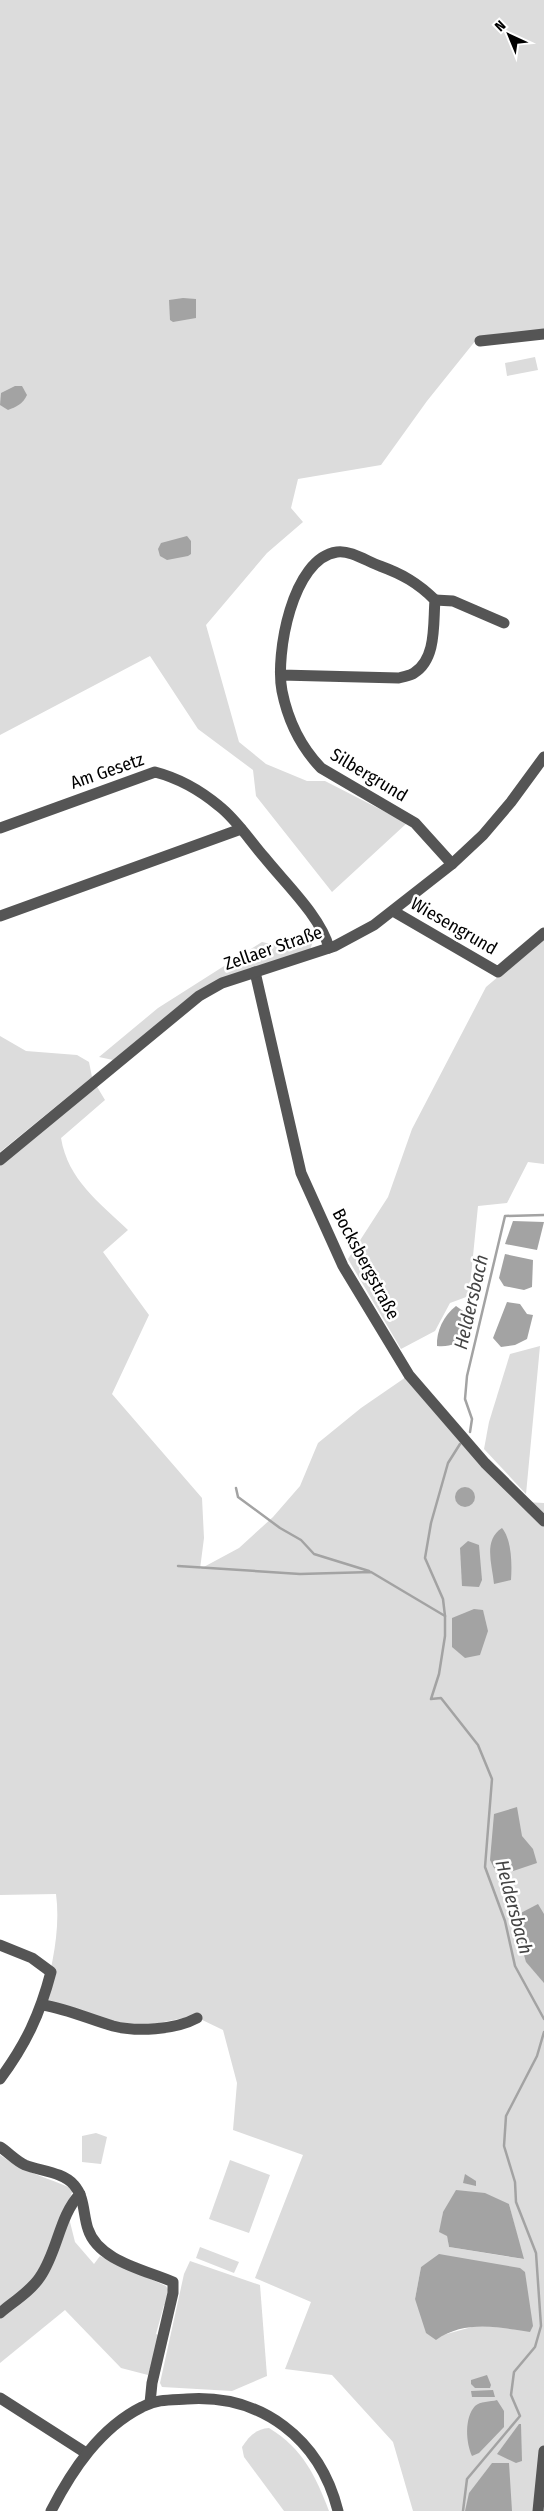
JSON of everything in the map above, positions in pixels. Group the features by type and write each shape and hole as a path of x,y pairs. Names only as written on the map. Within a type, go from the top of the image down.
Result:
{"street":[{"path":"480,341 544,334"},
{"name":"Silbergrund","path":"435,600 420,585 393,570 348,553 333,552 321,559 310,570 293,601 287,621 281,674 286,708 292,725 309,756 335,779 415,823 452,864"},
{"path":"281,674 399,678 414,674 424,663 432,644 435,600 453,601 504,623"},
{"name":"Zellaer Straße","path":"0,1160 199,996 222,983 329,948 352,938 393,911 452,864 483,834 511,802 544,757"},
{"name":"Am Gesetz","path":"0,828 155,772 174,777 219,806 241,829 314,918 327,937 329,948"},
{"path":"0,916 241,829"},
{"name":"Wiesengrund","path":"393,911 498,972 544,933"},
{"name":"Bocksbergstraße","path":"256,972 301,1173 343,1266 409,1375 484,1463 544,1521"},
{"path":"0,1945 32,1958 50,1972 43,2005 31,2031 0,2078"},
{"path":"43,2005 63,2008 114,2026 132,2028 168,2026 196,2018"},
{"path":"0,2147 24,2164 68,2179 80,2194 88,2230 97,2245 114,2257 173,2282 174,2293 152,2383 150,2403"},
{"path":"0,2313 40,2278 48,2264 72,2203 80,2194"},
{"path":"0,2398 86,2453"},
{"path":"51,2511 86,2453 117,2425 150,2403 161,2400 221,2400 269,2415 297,2437 310,2452 322,2471 338,2511"},
{"path":"538,2511 544,2451"}],"shaded area":[{"path":"0,0 544,0 544,334 476,340 427,401 381,465 298,479 291,508 303,522 267,553 206,625 239,742 266,764 307,781 325,781 407,823 332,892 256,796 253,770 198,729 150,656 0,735"},
{"path":"196,299 196,318 173,322 170,320 169,300"},
{"path":"535,357 538,370 507,376 505,363"},
{"path":"15,386 22,386 27,395 21,403 8,410 0,405 1,393"},
{"path":"187,536 191,541 191,554 167,560 160,556 158,549 161,543"},
{"path":"315,935 310,950 248,970 113,1060 99,1057 158,1008 262,942 285,947"},
{"path":"544,938 544,1164 528,1162 507,1203 478,1206 469,1296 450,1303 435,1331 401,1349 348,1259 388,1197 412,1129 486,987"},
{"path":"0,1036 26,1051 77,1055 89,1062 92,1077 0,1152"},
{"path":"96,1085 105,1100 61,1138 70,1166 86,1189 128,1230 103,1252 149,1315 112,1394 202,1498 204,1538 200,1569 239,1548 273,1517 300,1486 318,1443 361,1408 409,1375 525,1502 544,1503 544,2511 413,2511 393,2442 332,2375 285,2369 311,2302 255,2278 303,2155 233,2130 237,2083 223,2030 194,2016 133,2028 43,2005 56,1936 56,1894 0,1895 0,1165","holes":["509,2204 523,2259 449,2247 447,2235 440,2232 443,2212","429,2262 529,2331 479,2325 443,2335 415,2299 421,2267"]},
{"path":"513,1221 544,1222 537,1250 505,1244"},
{"path":"505,1254 533,1260 532,1287 524,1290 504,1286 499,1278"},
{"path":"507,1302 520,1304 527,1314 533,1315 527,1339 515,1345 501,1347 493,1338"},
{"path":"456,1306 463,1311 464,1333 458,1342 452,1345 437,1346 442,1324"},
{"path":"540,1346 526,1494 484,1449 489,1422 510,1354"},
{"path":"465,1487 472,1490 475,1497 472,1504 465,1507 458,1504 455,1497 458,1490"},
{"path":"502,1528 510,1546 511,1580 494,1584 490,1553 492,1539"},
{"path":"468,1541 479,1545 482,1580 479,1587 462,1586 460,1548"},
{"path":"474,1609 483,1610 488,1631 480,1655 465,1658 452,1647 452,1618"},
{"path":"517,1807 522,1836 533,1849 537,1863 498,1876 490,1860 494,1814"},
{"path":"538,1904 544,1914 544,1983 526,1962 513,1917"},
{"path":"96,2133 107,2137 101,2164 82,2162 82,2136"},
{"path":"0,2155 26,2170 73,2189 65,2214 69,2218 75,2242 94,2264 100,2256 166,2286 171,2295 168,2306 164,2305 156,2334 160,2336 148,2375 121,2368 65,2310 0,2363"},
{"path":"230,2160 270,2175 249,2233 209,2219"},
{"path":"465,2174 476,2181 476,2186 463,2183"},
{"path":"456,2190 485,2193 509,2204 524,2259 449,2247 447,2236 439,2232 443,2212"},
{"path":"200,2247 239,2262 234,2273 196,2258"},
{"path":"439,2254 520,2268 525,2272 533,2326 530,2332 493,2327 470,2327 447,2334 436,2340 426,2333 415,2299 421,2267"},
{"path":"190,2261 260,2285 267,2376 232,2391 162,2387 160,2383 184,2274"},
{"path":"487,2375 491,2385 490,2388 475,2388 471,2384 471,2380"},
{"path":"493,2390 495,2397 472,2397 471,2391"},
{"path":"497,2400 504,2411 504,2427 479,2453 472,2456 468,2444 467,2431 471,2411 480,2403"},
{"path":"519,2424 521,2424 522,2461 516,2463 497,2454"},
{"path":"269,2428 281,2436 299,2454 313,2474 329,2511 284,2511 244,2457 242,2447 247,2440 253,2434"},
{"path":"492,2463 509,2463 512,2511 465,2511 469,2493"}],"waterway":[{"name":"Heldersbach","path":"470,1432 472,1419 465,1399 467,1376 505,1216 544,1215"},
{"name":"Heldersbach","path":"460,1444 448,1463 431,1523 425,1558 443,1599 445,1616 445,1636 439,1674 431,1699 441,1698 478,1745 492,1779 485,1867 505,1921 515,1966 544,2019"},
{"path":"236,1488 238,1497 280,1528 301,1540 314,1554 369,1571"},
{"path":"178,1566 300,1574 371,1572 445,1616"},
{"name":"Heldersbach","path":"463,2511 467,2479 520,2416 511,2395 514,2372 535,2347 541,2326 536,2253 516,2202 515,2182 504,2146 506,2116 537,2056 544,2032"}]}
